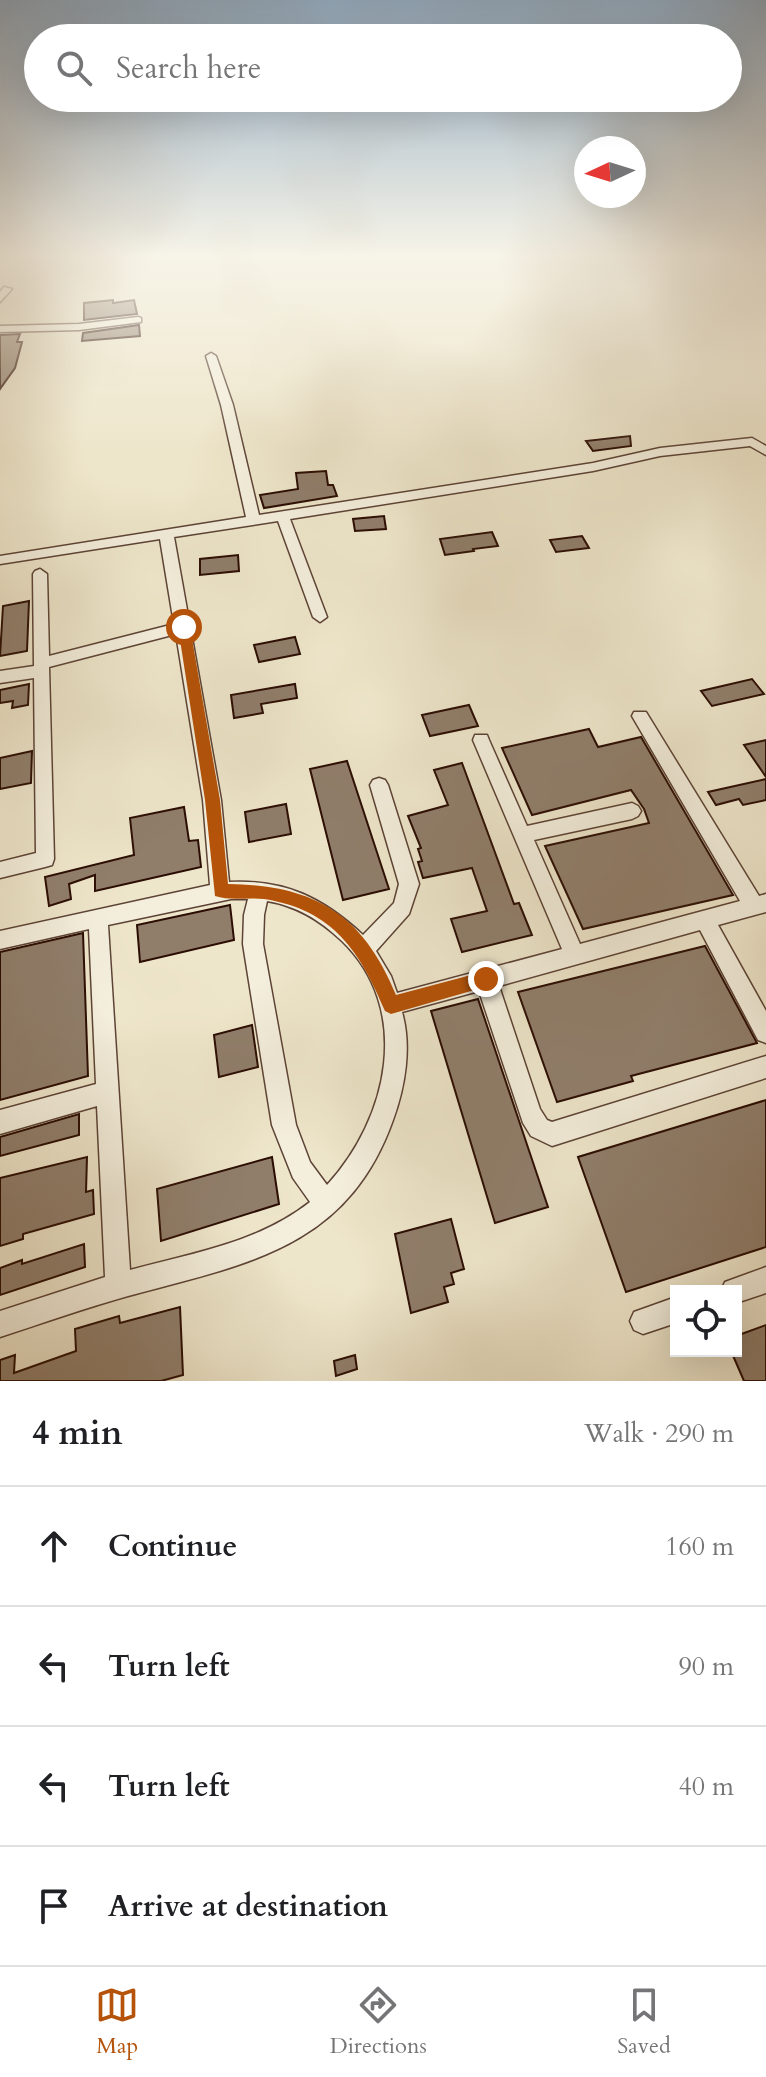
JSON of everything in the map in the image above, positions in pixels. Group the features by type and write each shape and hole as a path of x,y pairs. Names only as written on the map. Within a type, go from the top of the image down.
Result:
{"street":[{"path":"0,329 79,327 138,320"},
{"path":"211,356 227,405 253,518"},
{"path":"0,560 593,467 660,452 752,442 766,451"},
{"path":"282,514 320,617"},
{"path":"166,532 212,800 220,891"},
{"path":"0,870 45,859 40,574"},
{"path":"0,677 184,627"},
{"path":"391,1005 760,905 640,716"},
{"path":"481,740 574,954"},
{"path":"364,949 402,908 409,884 379,785"},
{"path":"522,835 632,811"},
{"path":"0,940 220,891 260,891 294,897 322,912 364,949 379,974 391,1005 396,1036 396,1073 387,1112 370,1154 327,1205 284,1234 224,1256 0,1324"},
{"path":"260,891 254,915 253,944 284,1125 301,1170 327,1205"},
{"path":"98,918 118,1286"},
{"path":"704,919 766,1032"},
{"path":"486,979 531,1115 539,1128 552,1134 766,1067"},
{"path":"0,1122 108,1092"},
{"path":"742,1288 766,1280"},
{"path":"643,1321 670,1312"}],"building":[{"path":"139,325 140,336 82,341 83,333"},
{"path":"20,334 17,342 22,342 15,368 0,389 0,335"},
{"path":"630,436 631,446 593,451 586,441"},
{"path":"326,471 328,485 333,485 337,496 264,508 260,495 298,489 296,473"},
{"path":"384,516 386,529 355,531 353,519"},
{"path":"492,532 498,546 445,555 440,539"},
{"path":"582,536 589,548 556,552 550,540"},
{"path":"238,555 239,571 200,575 200,559"},
{"path":"29,601 27,651 0,656 3,606"},
{"path":"295,637 300,654 259,662 254,645"},
{"path":"752,679 764,694 712,706 701,691"},
{"path":"29,684 28,705 12,708 13,701 0,703 0,690"},
{"path":"295,684 297,698 261,704 263,713 234,718 231,695"},
{"path":"469,705 478,726 430,736 422,715"},
{"path":"589,729 598,747 641,737 733,895 583,929 545,846 649,823 644,809 631,790 532,815 502,748"},
{"path":"766,740 766,777 744,745"},
{"path":"32,751 31,783 0,789 0,758"},
{"path":"347,761 389,889 343,900 310,769"},
{"path":"462,763 514,904 519,903 532,935 462,952 451,919 487,911 472,868 423,878 418,862 422,861 418,849 421,848 408,816 448,805 434,770"},
{"path":"766,779 766,800 743,805 739,799 716,805 708,792"},
{"path":"286,804 291,834 249,842 245,812"},
{"path":"184,807 189,841 198,840 201,867 95,891 95,875 69,884 71,899 49,906 45,877 134,855 130,818"},
{"path":"230,905 234,940 140,962 137,925"},
{"path":"83,933 88,1076 0,1100 0,952"},
{"path":"705,946 757,1043 631,1076 633,1081 557,1102 518,992"},
{"path":"478,999 548,1207 495,1223 431,1011"},
{"path":"252,1025 258,1067 219,1077 214,1035"},
{"path":"766,1100 766,1247 626,1292 578,1157"},
{"path":"79,1114 79,1135 0,1156 0,1137"},
{"path":"87,1157 86,1192 93,1190 94,1214 23,1234 23,1239 0,1246 0,1178"},
{"path":"272,1157 279,1204 161,1241 157,1189"},
{"path":"451,1219 464,1269 451,1273 454,1284 444,1287 448,1302 411,1313 395,1234"},
{"path":"84,1244 85,1267 0,1295 0,1268"},
{"path":"180,1307 183,1375 161,1381 0,1381 0,1360 15,1355 14,1373 76,1351 75,1329 119,1316 120,1323"},
{"path":"766,1325 766,1381 744,1381 734,1357 742,1357 742,1334"},
{"path":"355,1355 357,1369 336,1376 334,1361"}],"route":[{"path":"184,627 212,800 220,891 260,891 294,897 322,912 364,949 379,974 391,1005 486,979"}]}
